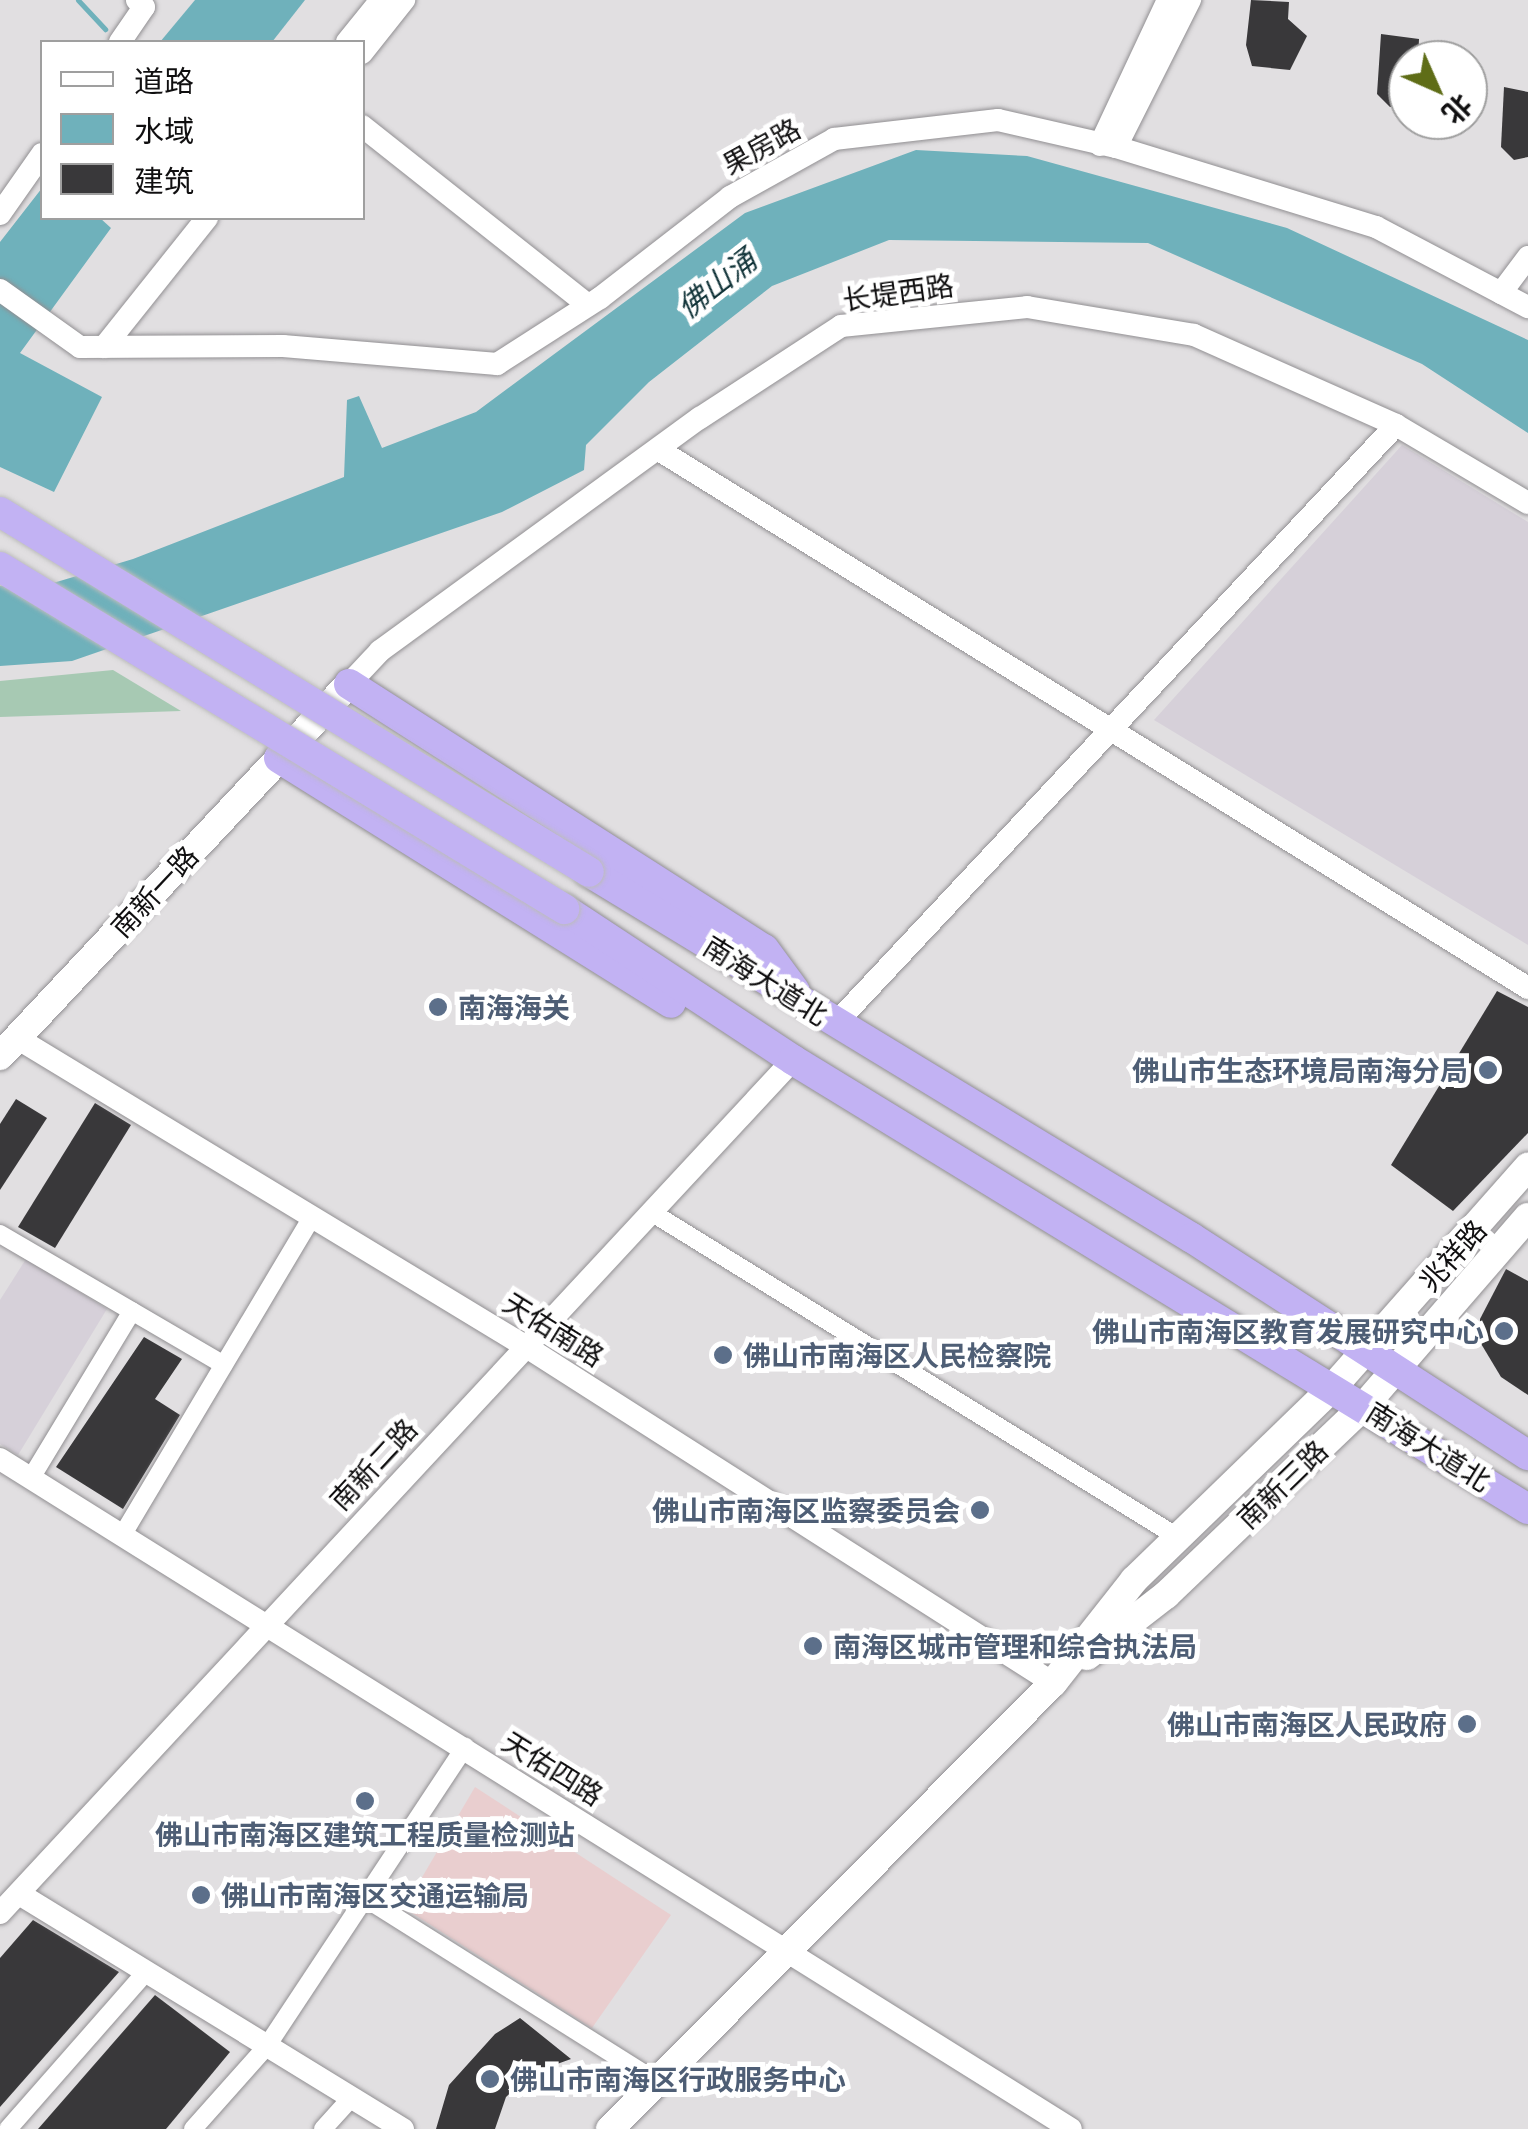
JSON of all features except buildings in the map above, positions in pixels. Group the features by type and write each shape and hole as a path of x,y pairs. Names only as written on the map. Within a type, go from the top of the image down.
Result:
{"highway":[{"name":"南海大道北","path":"0,512 836,1023 1528,1455"},
{"name":"南海大道北","path":"0,567 564,910 794,1060 1334,1386 1528,1509"},
{"path":"349,684 764,949 806,1005"},
{"path":"279,758 692,1017 741,1026"}],"main road":[{"name":"南新一路","path":"8,1047 349,684"},
{"name":"兆祥路","path":"1334,1386 1528,1166"},
{"name":"南新三路","path":"1053,1683 1166,1595 1364,1406 1528,1217"},
{"name":"南新三路","path":"610,2129 1053,1683 1134,1580 1334,1386"}],"street":[{"path":"349,40 380,0"},
{"path":"365,49 404,0"},
{"path":"1108,146 1168,0"},
{"path":"1108,146 1190,0"},
{"path":"121,40 140,4"},
{"name":"果房路","path":"0,290 80,347 283,346 497,364 588,306 730,197 834,139 998,120 1108,146 1376,226 1514,299"},
{"path":"365,128 588,306"},
{"path":"0,214 40,157"},
{"path":"104,347 205,220"},
{"path":"1514,299 1528,257"},
{"path":"1514,299 1528,277"},
{"name":"长堤西路","path":"349,684 380,651 841,326 1028,307 1194,335 1396,425 1528,503"},
{"path":"836,1023 1396,425"},
{"path":"660,450 1528,988"},
{"name":"天佑南路","path":"8,1047 312,1217 525,1346 1053,1683"},
{"name":"南新二路","path":"0,1913 21,1895 525,1346 794,1060"},
{"path":"651,1212 1179,1538"},
{"path":"123,1534 312,1217"},
{"path":"0,1234 224,1365"},
{"path":"31,1478 132,1312"},
{"name":"天佑四路","path":"0,1460 270,1624 1072,2129"},
{"path":"193,2129 267,2046 465,1747"},
{"path":"21,1895 403,2129"},
{"path":"365,1898 657,2082"},
{"path":"8,2129 146,1972"},
{"path":"324,2129 352,2097"}],"shaded area":[{"path":"1402,445 1528,522 1528,945 1154,720"},
{"path":"26,1259 107,1309 18,1455 0,1444 0,1300"},
{"path":"475,1787 671,1915 592,2028 404,1908"}],"green space":[{"path":"113,670 181,711 0,717 0,681"}],"water":[{"path":"195,0 305,0 274,40 162,40"},
{"name":"佛山涌","path":"916,150 1027,156 1287,228 1528,340 1528,433 1422,364 1148,243 889,240 772,286 649,382 586,445 584,470 502,512 72,661 0,666 0,586 50,584 133,559 344,477 347,400 359,396 382,448 476,412 745,213"},
{"path":"40,191 40,220 102,220 111,228 20,353 102,397 54,492 0,467 0,242"}],"waterway":[{"path":"78,0 105,29"}],"place":[{"name":"南海海关","path":"438,1007"},
{"name":"佛山市生态环境局南海分局","path":"1488,1070"},
{"name":"佛山市南海区教育发展研究中心","path":"1504,1331"},
{"name":"佛山市南海区人民检察院","path":"723,1355"},
{"name":"佛山市南海区监察委员会","path":"980,1510"},
{"name":"南海区城市管理和综合执法局","path":"813,1646"},
{"name":"佛山市南海区人民政府","path":"1467,1724"},
{"name":"佛山市南海区建筑工程质量检测站","path":"365,1801"},
{"name":"佛山市南海区交通运输局","path":"201,1895"},
{"name":"佛山市南海区行政服务中心","path":"490,2079"}]}
